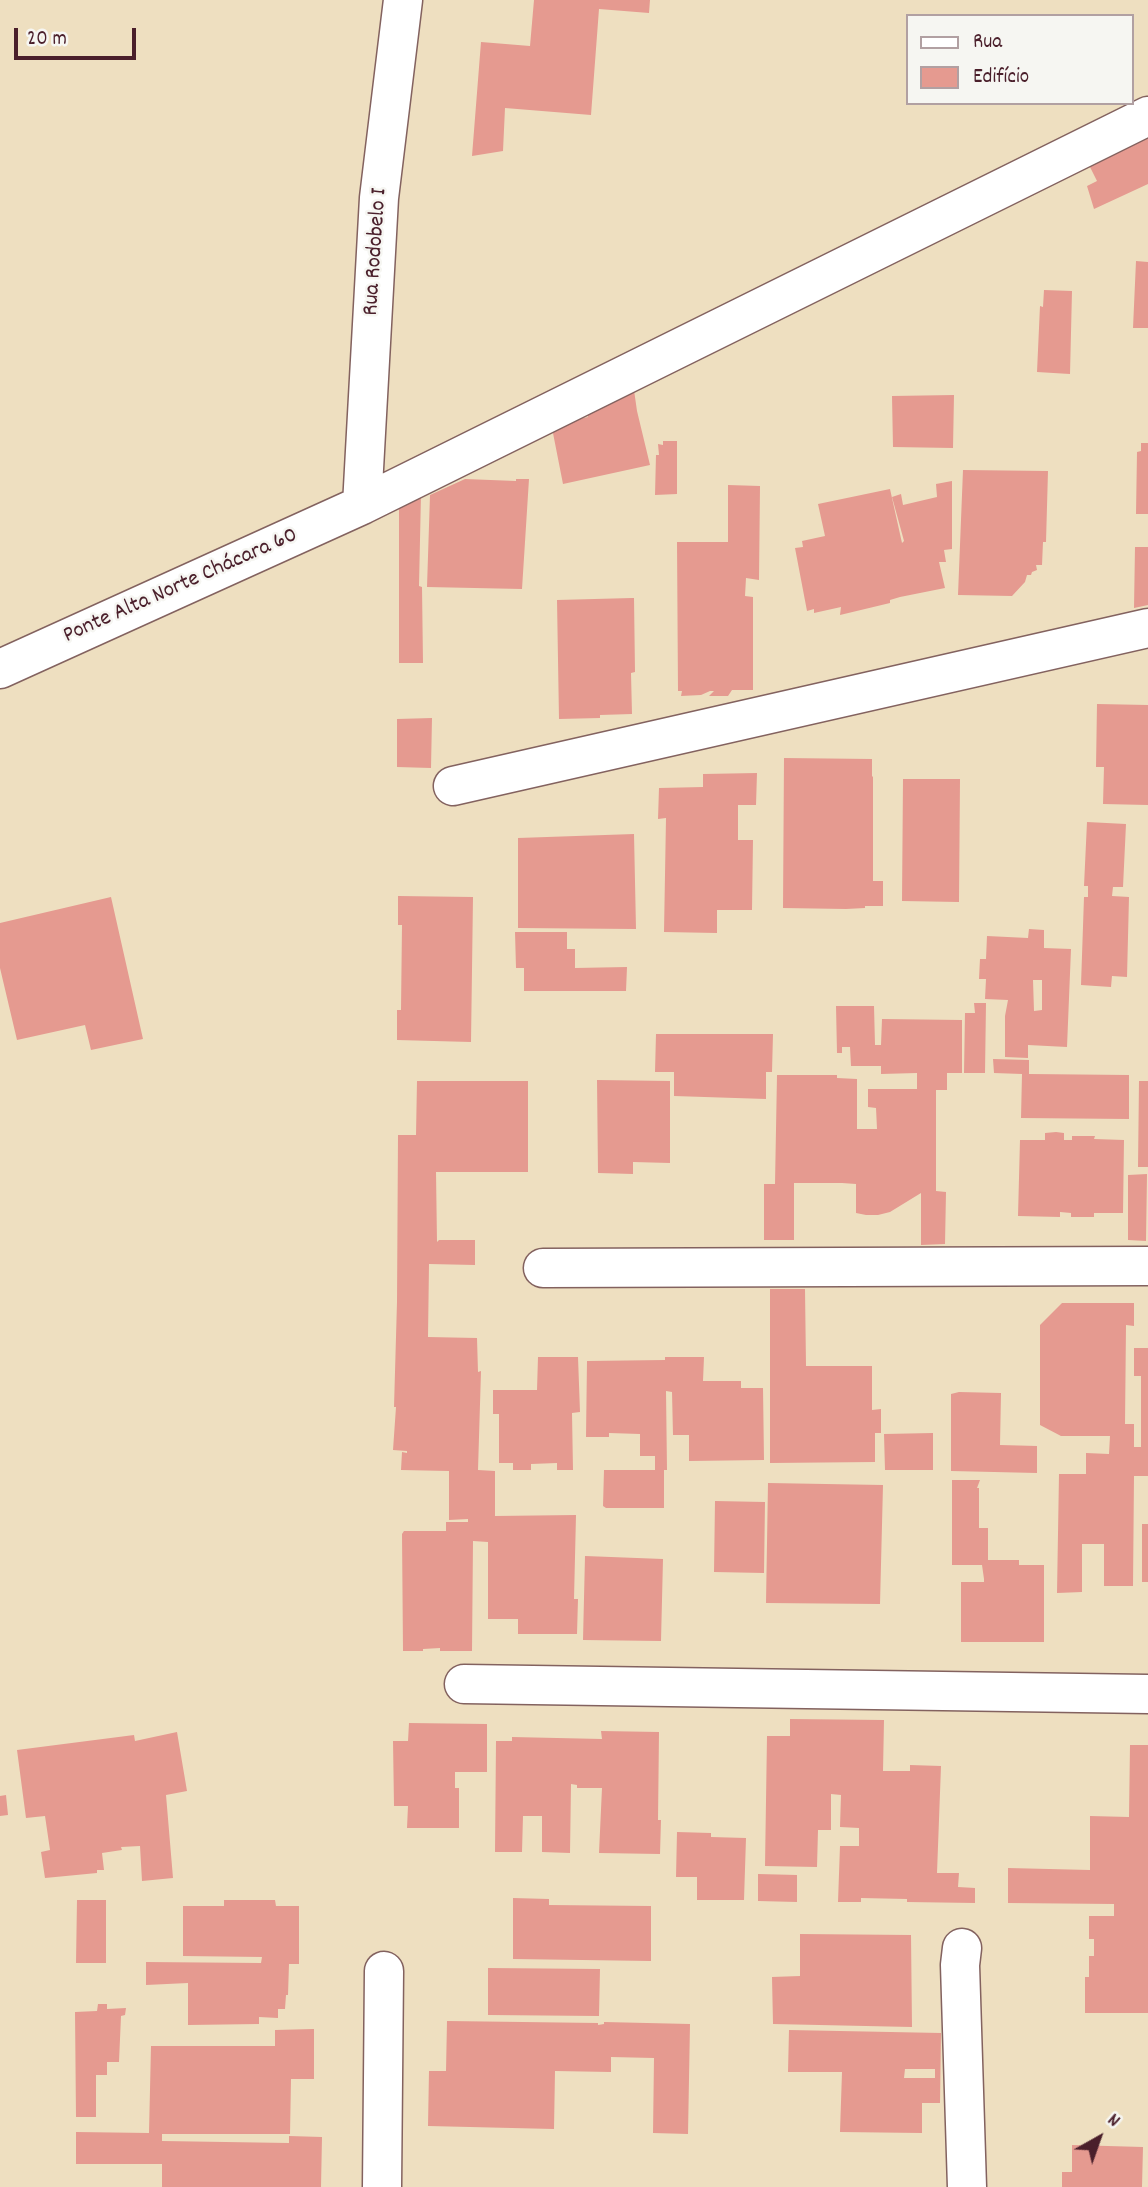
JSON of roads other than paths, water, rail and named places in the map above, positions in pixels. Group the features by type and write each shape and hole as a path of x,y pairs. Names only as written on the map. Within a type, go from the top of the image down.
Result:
{"street":[{"name":"Rua Rodobelo I","path":"362,505 379,198 403,0"},
{"name":"Ponte Alta Norte Chácara 60","path":"0,669 362,505 1148,117"},
{"path":"453,786 1148,628"},
{"path":"543,1268 1148,1266"},
{"path":"464,1684 1148,1694"},
{"path":"962,1948 967,2187"},
{"path":"382,2187 384,1971"}]}
